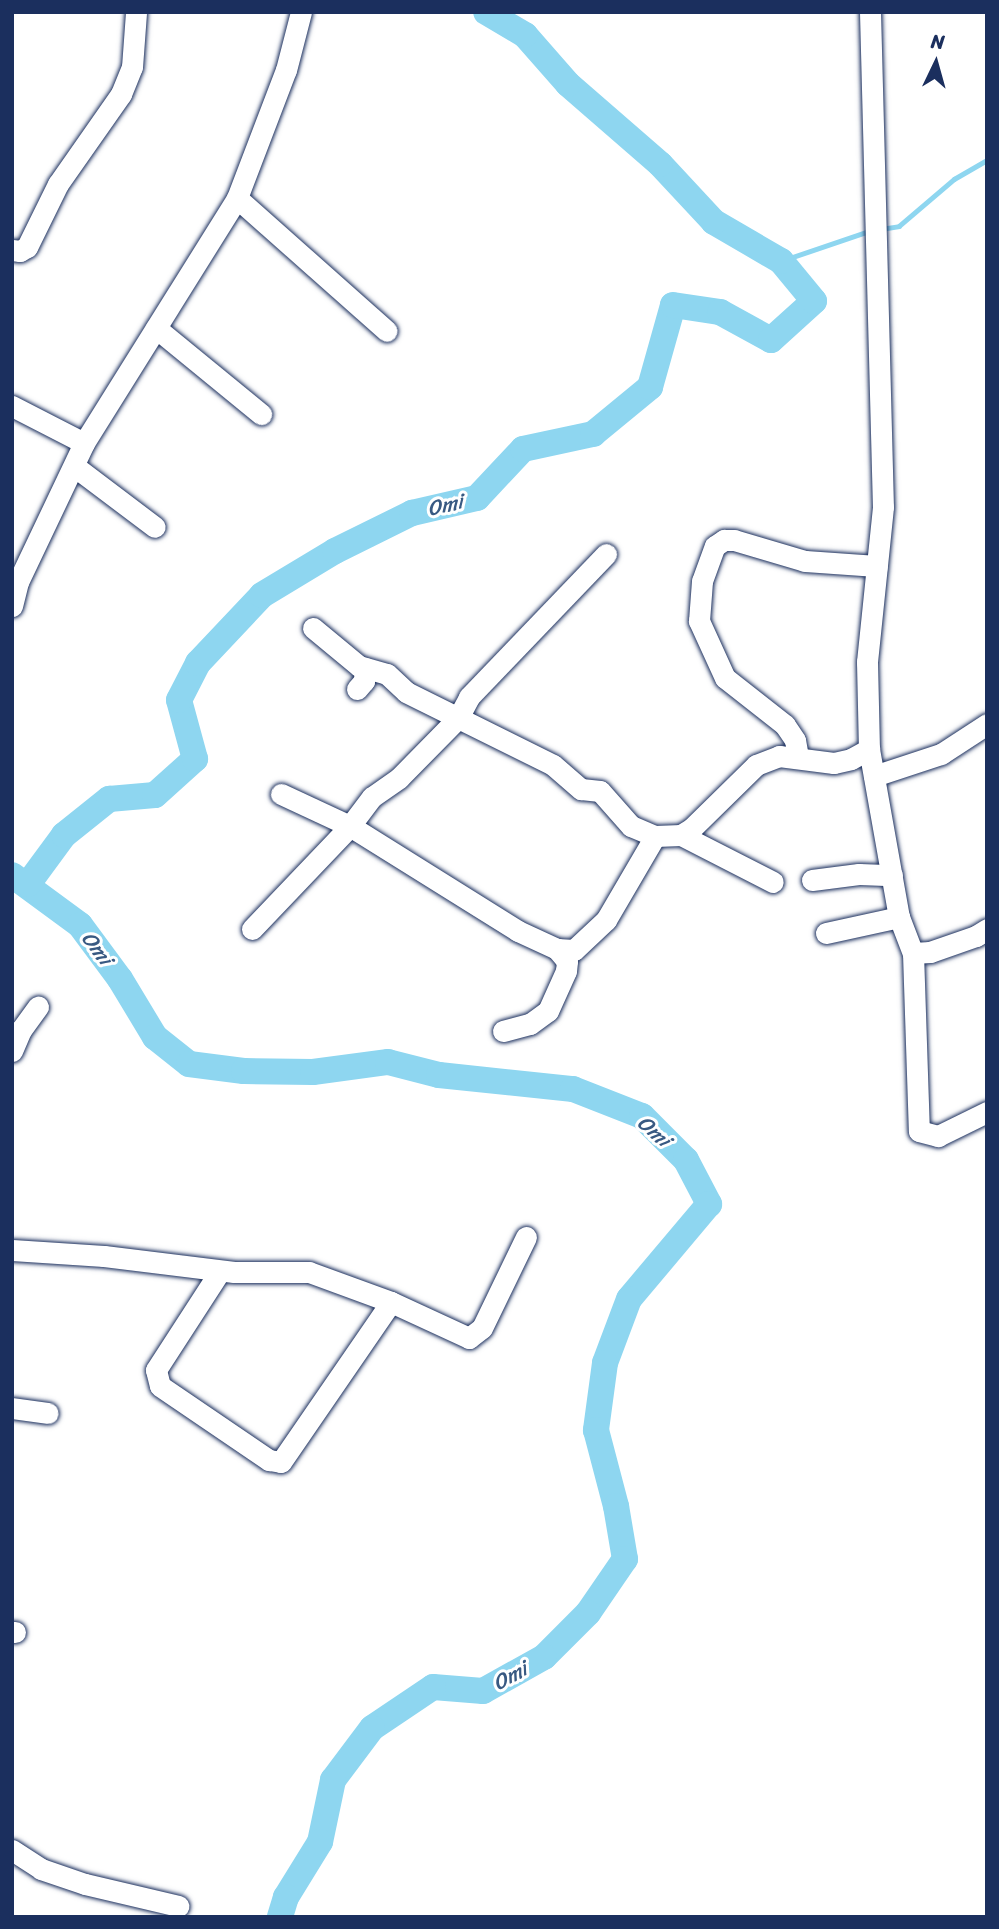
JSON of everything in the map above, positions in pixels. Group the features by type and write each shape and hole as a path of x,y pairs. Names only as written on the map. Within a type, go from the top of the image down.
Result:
{"street":[{"path":"12,250 20,251 27,247 58,184 121,94 132,67 136,12"},
{"path":"12,606 15,580 84,443 237,198 286,70 301,12"},
{"path":"870,12 883,507 867,662 869,749 899,917 913,953 919,1131 938,1136 987,1112"},
{"path":"237,198 387,331"},
{"path":"156,328 261,414"},
{"path":"12,406 84,443"},
{"path":"74,466 155,527"},
{"path":"799,757 795,740 785,725 726,678 699,621 702,581 715,546 724,540 734,540 806,561 877,566"},
{"path":"252,929 350,826 372,797 399,778 458,718 469,697 606,554"},
{"path":"313,628 365,668 387,674 406,692 553,765 581,789 600,791 631,826 655,836 681,835 773,882"},
{"path":"357,689 364,681 365,668"},
{"path":"874,776 941,754 987,724"},
{"path":"681,835 756,765 779,756 834,763 851,759 869,749"},
{"path":"281,794 350,826 518,931 557,949 574,950 607,920 655,836"},
{"path":"811,880 859,874 892,875"},
{"path":"826,933 899,917"},
{"path":"913,953 930,952 976,936 987,929"},
{"path":"503,1031 530,1024 548,1011 566,971 567,961 557,949"},
{"path":"12,1051 21,1030 38,1007"},
{"path":"12,1250 104,1256 220,1271 309,1272 391,1302 469,1338 482,1328 526,1237"},
{"path":"220,1271 156,1370 160,1387 269,1460 281,1462 391,1302"},
{"path":"12,1408 48,1413"},
{"path":"12,1850 41,1870 85,1884 178,1906"}],"waterway":[{"name":"Omi","path":"28,884 64,835 109,799 155,795 195,759 179,700 198,663 262,595 335,551 412,513 477,498 523,449 593,434 650,387 673,305 720,312 771,340 814,301 781,261 714,222 660,164 568,84 525,35 486,12"},
{"path":"881,229 899,226 954,179 987,160"},
{"path":"781,261 869,231"},
{"name":"Omi","path":"12,875 80,925 120,979 155,1037 189,1064 244,1071 313,1072 388,1062 439,1075 573,1089 642,1116 686,1160 709,1204 629,1299 605,1363 596,1430 616,1506 625,1559 588,1613 544,1657 483,1691 433,1687 372,1728 333,1780 320,1842 286,1897 280,1917"}]}
